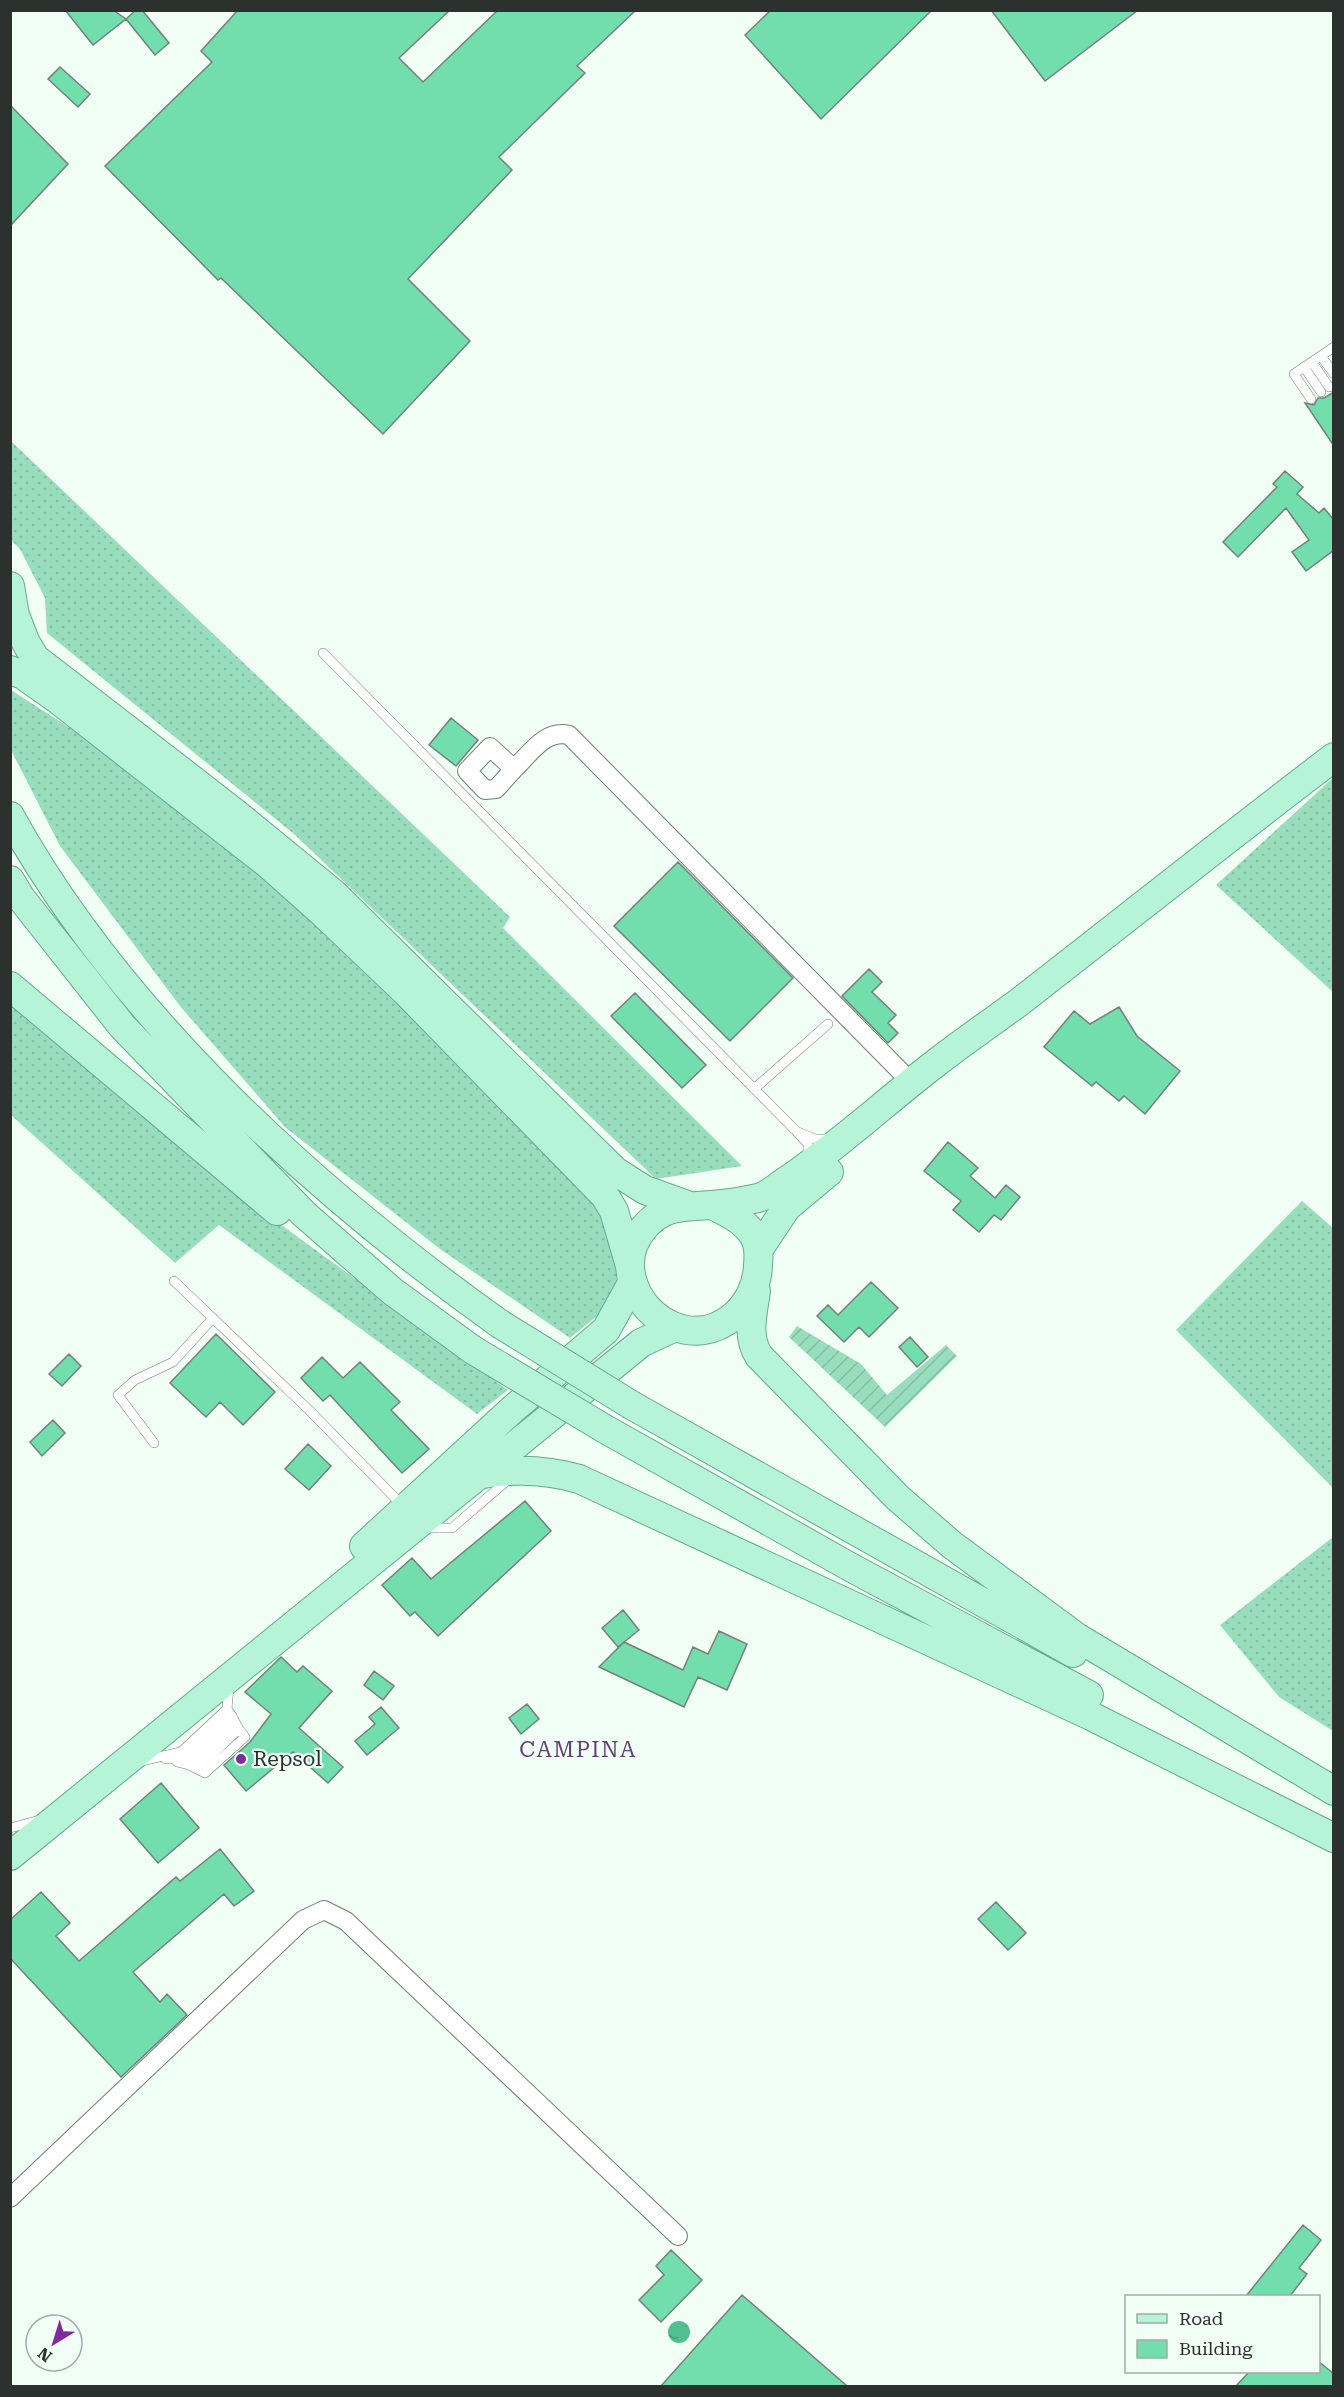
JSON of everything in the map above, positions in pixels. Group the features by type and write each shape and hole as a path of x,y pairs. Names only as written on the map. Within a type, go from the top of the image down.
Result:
{"main road":[{"path":"10,586 13,619 36,657 333,893 615,1171 645,1190 734,1216 745,1225 758,1260 755,1289 746,1305 732,1319 706,1328 675,1327 641,1343 477,1475 409,1520 89,1791"},
{"path":"10,670 23,675 57,699 268,864 406,992 605,1196 614,1210 631,1274 647,1308 675,1327"},
{"path":"10,1856 231,1676 409,1520 514,1408 606,1330 631,1274 633,1247 642,1230 656,1217 699,1205 762,1197 804,1169 1334,757"},
{"path":"10,816 37,863 164,1028 212,1078 331,1193 402,1252 500,1324 633,1406 993,1610 1334,1792"},
{"path":"10,880 21,898 122,1026 304,1214 392,1291 473,1350 605,1429 852,1568 1179,1742 1334,1828"},
{"path":"1165,887 1028,1011 787,1207 758,1260 751,1321 752,1346 779,1379 898,1498 952,1545 1078,1638 1334,1792"},
{"path":"10,986 298,1228 343,1262 392,1291"},
{"path":"477,1475 519,1469 558,1472 579,1479 1090,1716 1334,1838"}],"street":[{"path":"514,769 546,738 558,732 569,735 912,1083"},
{"path":"10,2198 303,1920 324,1910 346,1921 678,2236"}],"lane":[{"path":"1311,399 1294,374 1329,353 1334,374"},
{"path":"1308,365 1325,389"},
{"path":"322,653 796,1131 808,1144 809,1156 804,1169"},
{"path":"754,1089 828,1024"},
{"path":"796,1131 815,1139 842,1138"},
{"path":"174,1281 309,1410 409,1520 452,1528 519,1469"},
{"path":"154,1443 118,1395 135,1380 173,1362 213,1318"},
{"path":"152,1758 169,1760 205,1773 244,1737 233,1719 231,1676"},
{"path":"119,1767 182,1752 233,1719"},
{"path":"169,1760 186,1759 233,1719"},
{"path":"193,1767 233,1719"},
{"path":"10,1828 62,1813"}],"shaded area":[{"path":"11,441 510,917 503,928 742,1166 656,1179 294,834 47,633 45,598 20,549 11,540"},
{"path":"11,690 98,746 336,935 588,1196 612,1233 617,1284 602,1312 570,1338 440,1249 285,1127 180,1006 60,846 11,750"},
{"path":"1333,778 1333,992 1216,885"},
{"path":"10,999 258,1208 508,1390 477,1414 219,1225 175,1263 11,1115"},
{"path":"1302,1201 1333,1228 1333,1488 1176,1330"},
{"path":"797,1326 861,1364 887,1395 946,1345 957,1356 885,1427 789,1337"},
{"path":"1333,1537 1333,1731 1279,1697 1220,1625"}],"water":[{"path":"679,2321 687,2324 690,2332 687,2340 679,2343 671,2340 668,2332 671,2324"}],"building":[{"path":"65,10 113,10 126,19 93,45"},
{"path":"136,10 142,10 169,43 155,55 126,19"},
{"path":"238,10 450,10 399,58 423,82 498,10 636,10 577,66 585,73 499,157 512,170 408,279 470,341 383,434 221,278 218,280 105,166 212,62 201,51"},
{"path":"771,10 932,10 821,119 745,35"},
{"path":"991,10 1138,10 1045,81"},
{"path":"60,67 90,94 78,107 48,79"},
{"path":"10,105 68,164 10,226"},
{"path":"1334,392 1334,446 1305,403 1314,405 1318,398 1324,398"},
{"path":"1285,471 1303,487 1297,494 1319,513 1324,508 1334,520 1334,550 1306,571 1292,552 1309,540 1286,508 1238,557 1223,542 1277,487 1273,484"},
{"path":"451,718 478,740 456,766 429,745"},
{"path":"678,862 793,978 730,1041 614,926"},
{"path":"869,969 882,982 872,992 896,1015 888,1023 898,1033 888,1043 842,996"},
{"path":"635,993 706,1065 682,1088 611,1016"},
{"path":"1119,1007 1137,1036 1180,1071 1145,1114 1124,1096 1119,1101 1096,1082 1092,1086 1044,1047 1074,1011 1090,1024"},
{"path":"948,1142 978,1168 970,1176 995,1198 1006,1185 1020,1197 1001,1220 994,1215 979,1232 953,1210 961,1201 924,1171"},
{"path":"871,1282 898,1308 869,1337 859,1327 844,1342 817,1316 828,1305 838,1315"},
{"path":"216,1334 275,1392 243,1425 220,1402 206,1417 170,1383"},
{"path":"910,1337 928,1357 917,1367 899,1347"},
{"path":"69,1354 81,1366 62,1386 49,1374"},
{"path":"322,1357 343,1378 360,1362 400,1402 391,1410 429,1449 402,1473 330,1395 323,1401 301,1378"},
{"path":"53,1420 65,1433 42,1456 30,1442"},
{"path":"308,1444 331,1466 309,1490 285,1469"},
{"path":"525,1501 551,1531 438,1636 415,1612 410,1616 382,1585 412,1558 431,1579"},
{"path":"623,1610 639,1630 618,1647 602,1628"},
{"path":"719,1631 747,1644 727,1690 698,1677 684,1707 599,1667 624,1642 683,1670 693,1647 708,1654"},
{"path":"281,1657 297,1672 303,1666 332,1691 299,1728 343,1767 328,1783 293,1752 246,1791 224,1765 250,1742 271,1714 245,1692"},
{"path":"374,1671 394,1686 383,1700 364,1685"},
{"path":"527,1704 539,1719 521,1734 509,1718"},
{"path":"381,1707 399,1728 367,1755 355,1741 375,1724 369,1717"},
{"path":"161,1783 199,1828 158,1863 120,1819"},
{"path":"220,1849 254,1891 234,1906 224,1894 133,1972 160,2002 167,1994 187,2015 121,2077 10,1958 10,1920 41,1892 70,1923 56,1936 79,1961 176,1877 180,1881"},
{"path":"996,1902 1026,1933 1008,1950 978,1919"},
{"path":"1303,2225 1321,2240 1299,2268 1307,2274 1291,2295 1247,2295"},
{"path":"671,2250 702,2280 661,2322 639,2300 664,2275 656,2266"},
{"path":"742,2295 847,2386 661,2386"},
{"path":"1320,2363 1334,2374 1334,2386 1236,2386 1248,2373 1320,2373"}],"place":[{"name":"Repsol","path":"241,1759"}],"district":[{"name":"CAMPINA","path":"578,1749"}]}
